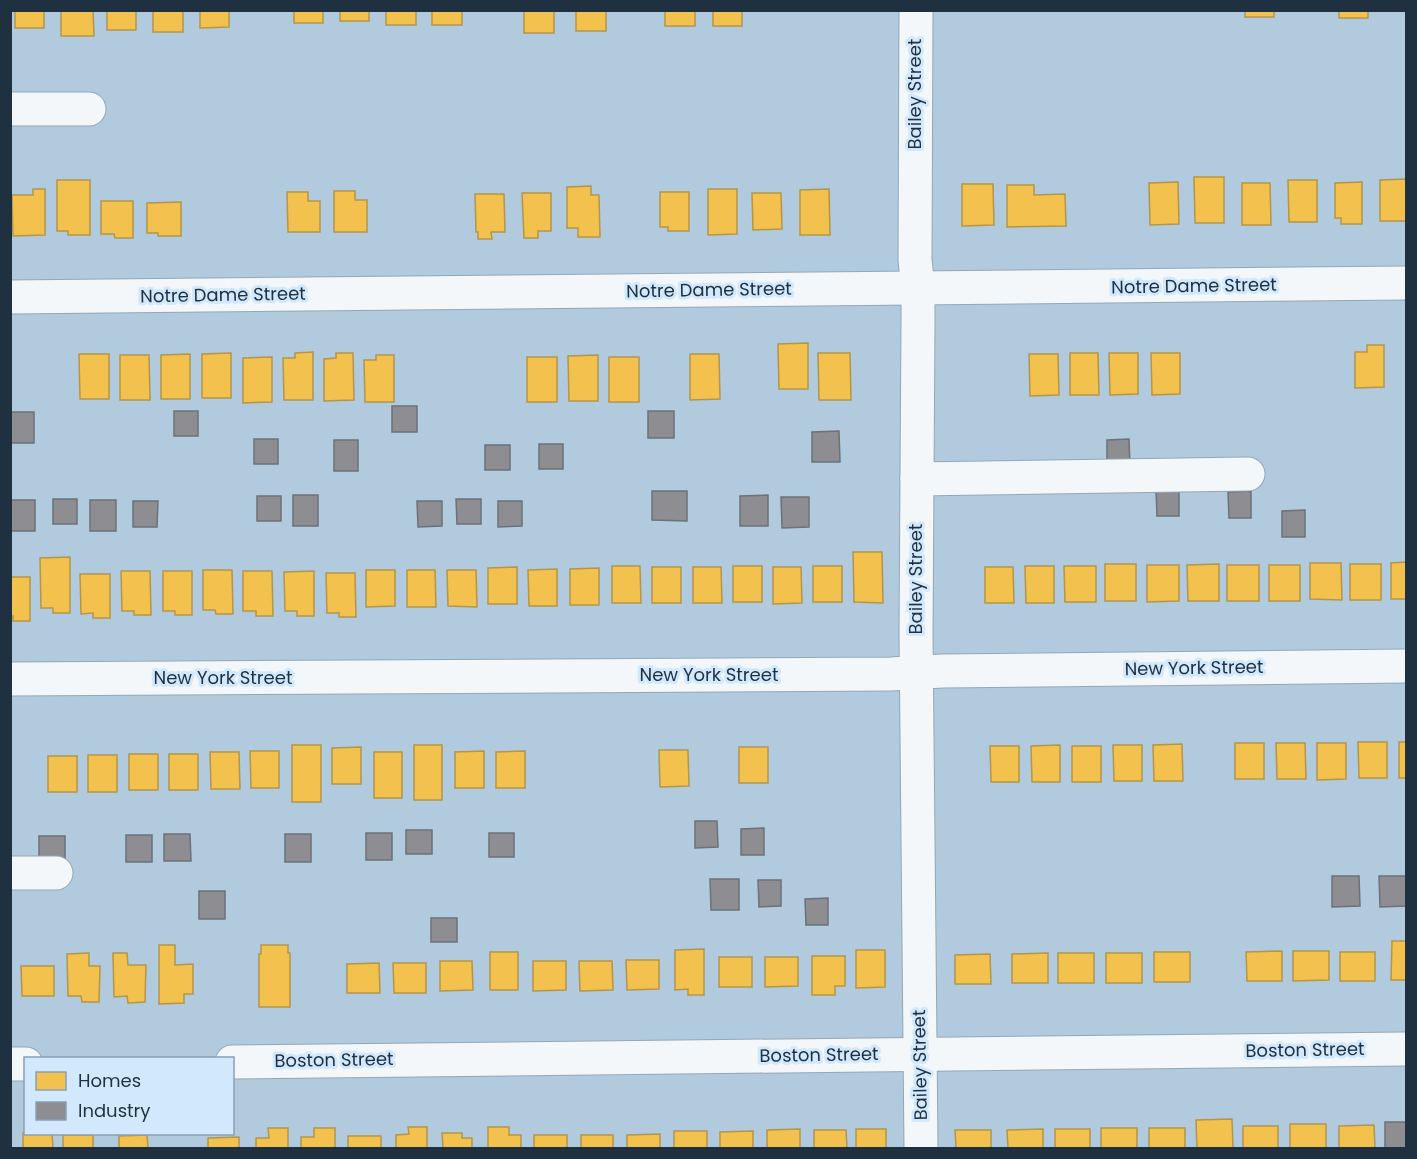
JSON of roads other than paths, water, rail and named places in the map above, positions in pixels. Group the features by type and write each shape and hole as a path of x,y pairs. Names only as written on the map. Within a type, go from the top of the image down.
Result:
{"street":[{"name":"Bailey Street","path":"916,10 915,260 918,288 916,672 921,1149"},
{"path":"10,109 89,109"},
{"name":"Notre Dame Street","path":"10,297 1407,283"},
{"path":"917,479 1248,474"},
{"name":"New York Street","path":"10,679 879,674 1407,666"},
{"path":"10,873 56,873"},
{"name":"Boston Street","path":"234,1062 1407,1049"}]}
